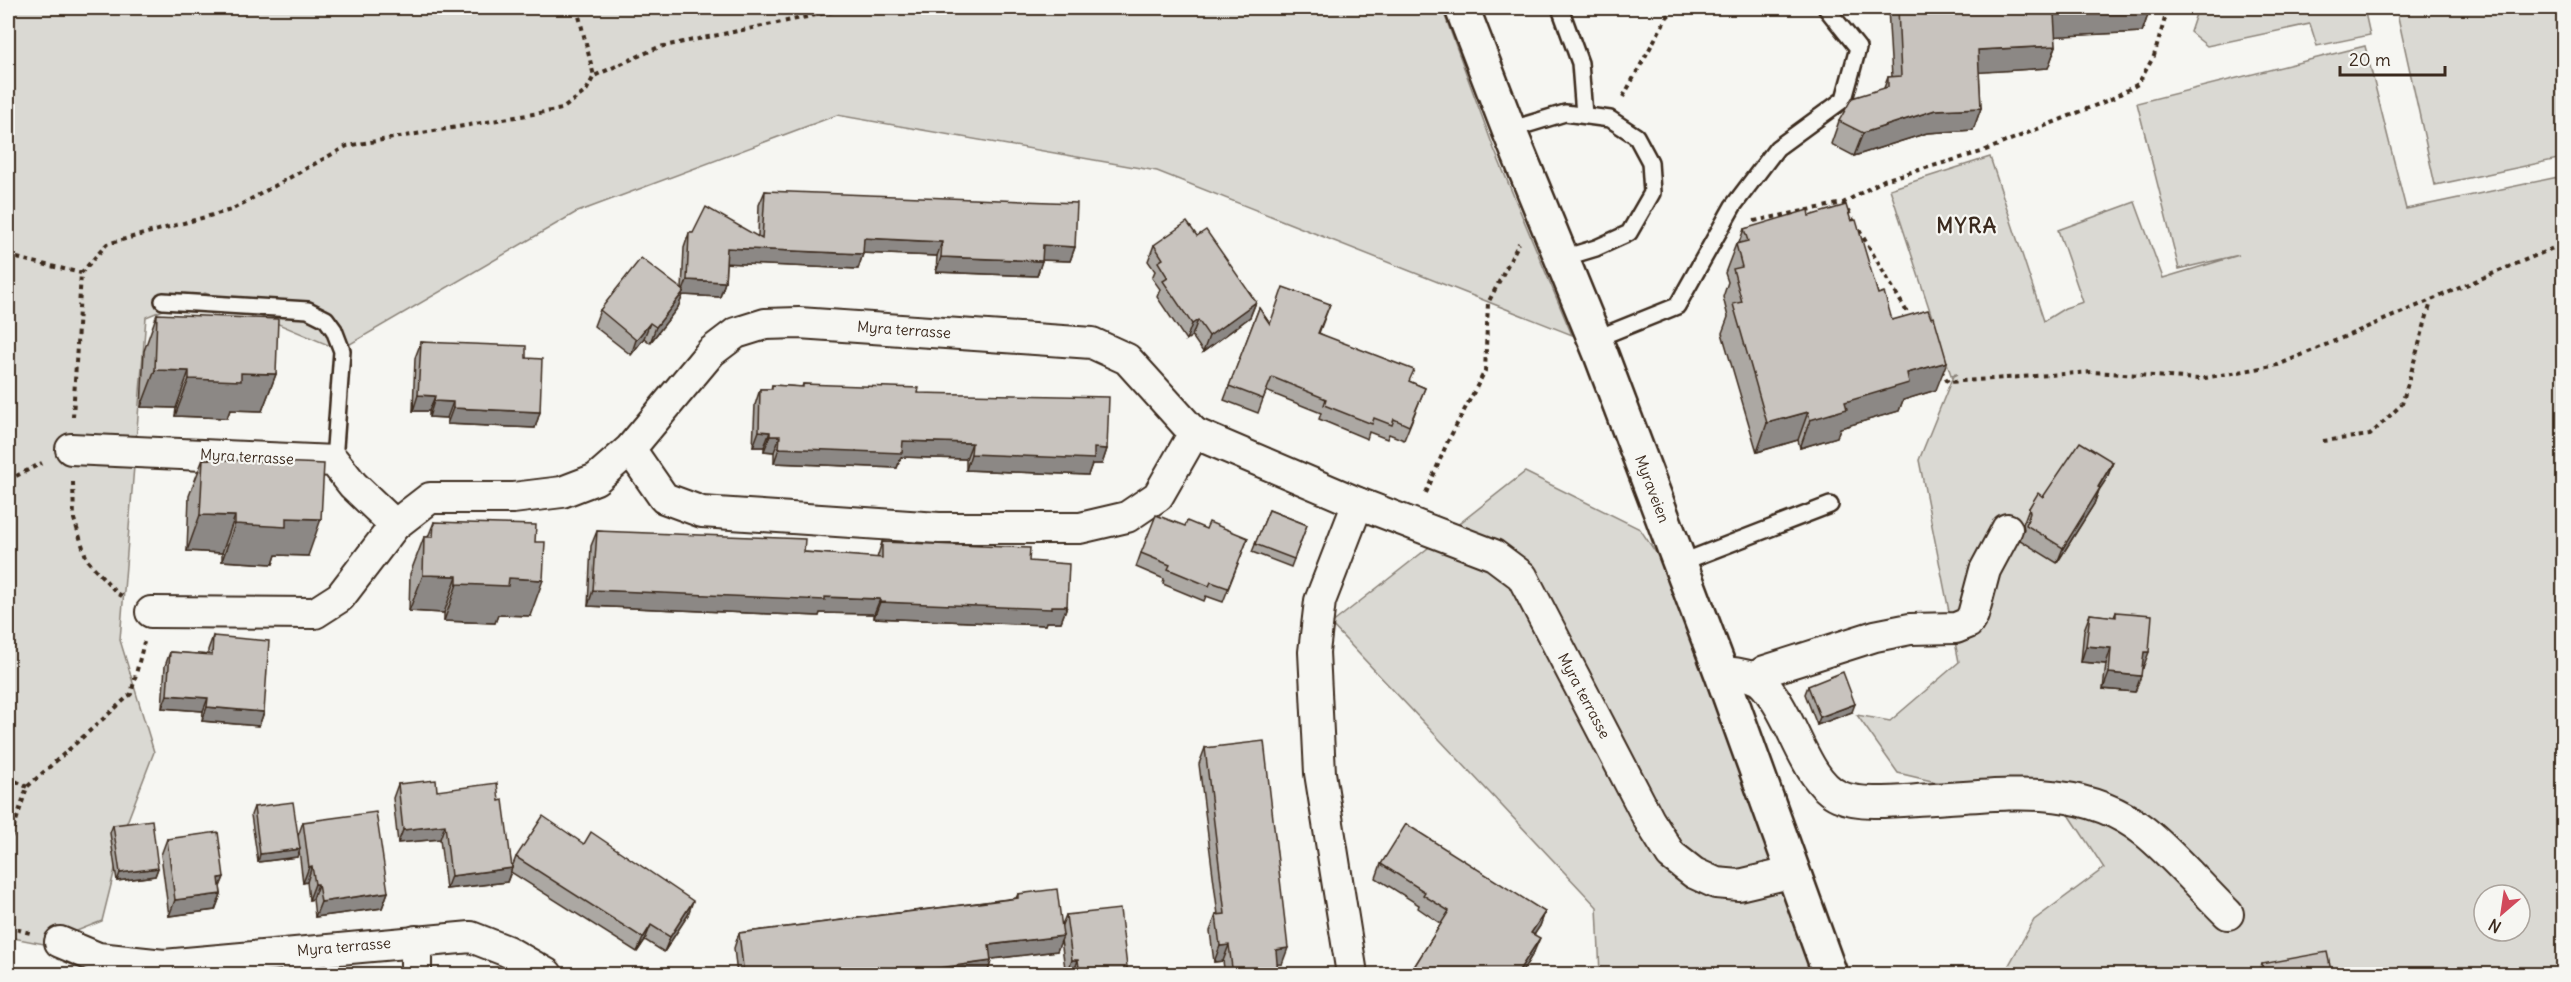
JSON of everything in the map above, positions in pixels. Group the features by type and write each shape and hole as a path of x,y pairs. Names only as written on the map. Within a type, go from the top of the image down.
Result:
{"main road":[{"name":"Myraveien","path":"1462,8 1509,130 1563,258 1680,563 1830,975"}],"street":[{"name":"Myra terrasse","path":"151,612 315,613 340,597 395,525 430,498 513,498 562,492 596,479 630,449 711,352 736,333 765,324 799,323 1092,343 1127,359 1194,433 1358,503 1494,555 1522,576 1649,820 1671,855 1694,873 1716,883 1739,885 1794,872"},
{"path":"630,449 664,498 702,512 939,528 1080,528 1127,517 1158,496 1194,433"},
{"name":"Myra terrasse","path":"71,449 334,461"},
{"path":"334,461 353,485 395,525"},
{"path":"1352,975 1320,773 1314,651 1320,601 1358,503"},
{"path":"1755,678 1765,671 1875,636 1910,629 1956,628 1968,623 1973,615 1985,570 2007,529"},
{"path":"1721,672 1755,678 1764,684 1785,711 1814,774 1825,788 1840,796 1875,802 2043,794 2085,801 2116,813 2144,830 2228,914"},
{"name":"Myra terrasse","path":"60,942 98,958 164,965 416,940 471,937 507,951 547,975"},
{"path":"416,940 416,975"}],"lane":[{"path":"1560,8 1580,63 1584,115"},
{"path":"1594,339 1677,306 1733,206 1777,147 1844,99 1858,48 1826,8"},
{"path":"1509,130 1565,113 1610,119 1636,136 1650,162 1652,193 1629,232 1596,248 1563,258"},
{"path":"163,301 308,310 326,319 334,330 342,351 334,461"},
{"path":"1680,563 1830,505"}],"path":[{"path":"578,8 594,76 659,47 851,8"},
{"path":"935,8 957,8"},
{"path":"1610,119 1667,17 1676,8"},
{"path":"1721,228 1843,203 1884,180 1981,152 2111,99 2138,84 2154,56 2168,8"},
{"path":"1843,203 1913,322"},
{"path":"1423,501 1447,443 1485,371 1488,303 1516,246"},
{"path":"1936,362 1948,382 2093,372 2199,379 2278,365 2558,246 2564,246"},
{"path":"8,256 81,273"},
{"path":"2323,441 2370,435 2402,404 2431,301"},
{"path":"8,846 27,787 131,694 151,612"},
{"path":"8,777 27,787"}],"shaded area":[{"path":"8,8 1442,8 1494,149 1572,335 1157,171 837,115 575,213 340,350 205,293 146,317 120,640 154,752 126,825 102,921 44,944 8,937"},
{"path":"2198,8 2364,8 2370,35 2317,46 2310,24 2207,46 2190,32"},
{"path":"2396,8 2563,8 2563,158 2435,185"},
{"path":"2365,46 2406,209 2563,176 2563,974 2004,974 2034,920 2104,868 2068,813 1898,773 1857,715 1890,721 1959,662 1919,460 1953,376 1957,374 1951,375 1890,189 1990,157 2044,321 2065,308 2083,302 2058,230 2135,202 2163,278 2239,255 2179,269 2137,103"},
{"path":"1525,472 1640,529 1750,692 1753,730 1830,974 1600,974 1597,907 1331,624"}],"building":[{"path":"1898,8 2150,9 2054,14 2056,46 1978,50 1981,108 1935,110 1863,133 1839,121 1852,98 1888,87 1888,77 1901,76"},
{"path":"765,191 1077,203 1075,247 1043,245 1042,261 941,257 942,242 864,238 863,254 727,248 725,282 687,280 689,233 693,233 706,207 762,239"},
{"path":"1846,205 1851,221 1856,220 1878,294 1884,292 1892,320 1928,310 1931,318 1934,317 1947,362 1907,373 1909,383 1845,402 1847,409 1810,420 1808,412 1767,423 1733,304 1742,302 1733,269 1742,267 1736,244 1748,241 1744,229 1808,210 1809,216"},
{"path":"1187,222 1197,236 1206,230 1256,302 1209,336 1198,320 1192,324 1163,281 1168,278 1158,262 1163,259 1154,245"},
{"path":"641,258 684,291 656,327 650,323 636,340 600,310"},
{"path":"1283,287 1330,304 1318,333 1414,370 1409,381 1425,388 1409,426 1394,419 1392,425 1374,418 1372,424 1324,405 1326,399 1272,377 1263,399 1229,386 1259,308 1270,324"},
{"path":"157,314 278,319 276,374 241,373 241,381 189,379 189,371 155,370"},
{"path":"421,342 526,346 526,358 542,359 540,412 453,408 453,402 434,401 435,396 418,395"},
{"path":"803,384 919,388 918,393 1109,397 1107,449 1094,448 1094,459 971,454 972,443 903,441 902,453 779,448 780,436 770,436 770,432 759,431 760,389 772,389 772,385 803,387"},
{"path":"2080,442 2113,462 2098,487 2100,488 2063,548 2026,525 2030,513 2029,508 2038,493 2043,497"},
{"path":"203,459 324,464 321,519 286,518 286,527 235,524 235,516 200,515"},
{"path":"1269,510 1307,525 1294,559 1255,544"},
{"path":"1156,515 1185,526 1187,521 1206,529 1209,522 1248,538 1228,588 1211,582 1209,586 1168,569 1170,565 1141,553"},
{"path":"434,522 536,525 535,542 545,542 543,580 509,578 508,586 457,584 457,576 423,575 424,537 433,537"},
{"path":"597,531 805,539 804,552 882,558 882,542 1030,548 1029,561 1069,564 1067,606 1051,606 1051,609 880,602 880,599 825,597 825,600 593,590"},
{"path":"2116,612 2152,615 2149,652 2144,652 2141,676 2109,673 2111,648 2086,646 2090,614 2116,617"},
{"path":"213,636 269,641 264,712 207,707 208,698 167,695 170,652 212,655"},
{"path":"1843,672 1855,704 1820,717 1808,686"},
{"path":"1264,741 1288,948 1276,950 1278,975 1233,975 1229,945 1220,946 1216,915 1225,914 1205,748"},
{"path":"436,780 437,791 497,783 499,801 503,800 512,868 451,876 445,825 403,830 398,784"},
{"path":"293,802 300,849 260,854 254,807"},
{"path":"376,812 388,892 321,902 312,866 309,867 303,822"},
{"path":"543,816 584,844 591,832 693,901 670,937 651,925 643,938 516,857"},
{"path":"152,820 158,868 120,873 113,825"},
{"path":"1406,824 1545,912 1531,933 1540,938 1516,975 1409,975 1449,911 1423,895 1425,892 1381,864"},
{"path":"218,832 224,877 219,878 221,894 175,900 167,839"},
{"path":"1057,889 1063,936 989,945 991,961 886,975 744,975 739,933 1018,898 1018,894"},
{"path":"1120,909 1128,975 1080,975 1078,960 1072,960 1066,915"},
{"path":"2327,952 2332,975 2264,975 2262,964"},
{"path":"352,971 352,975 325,975"}],"district":[{"name":"MYRA","path":"1967,226"}]}
